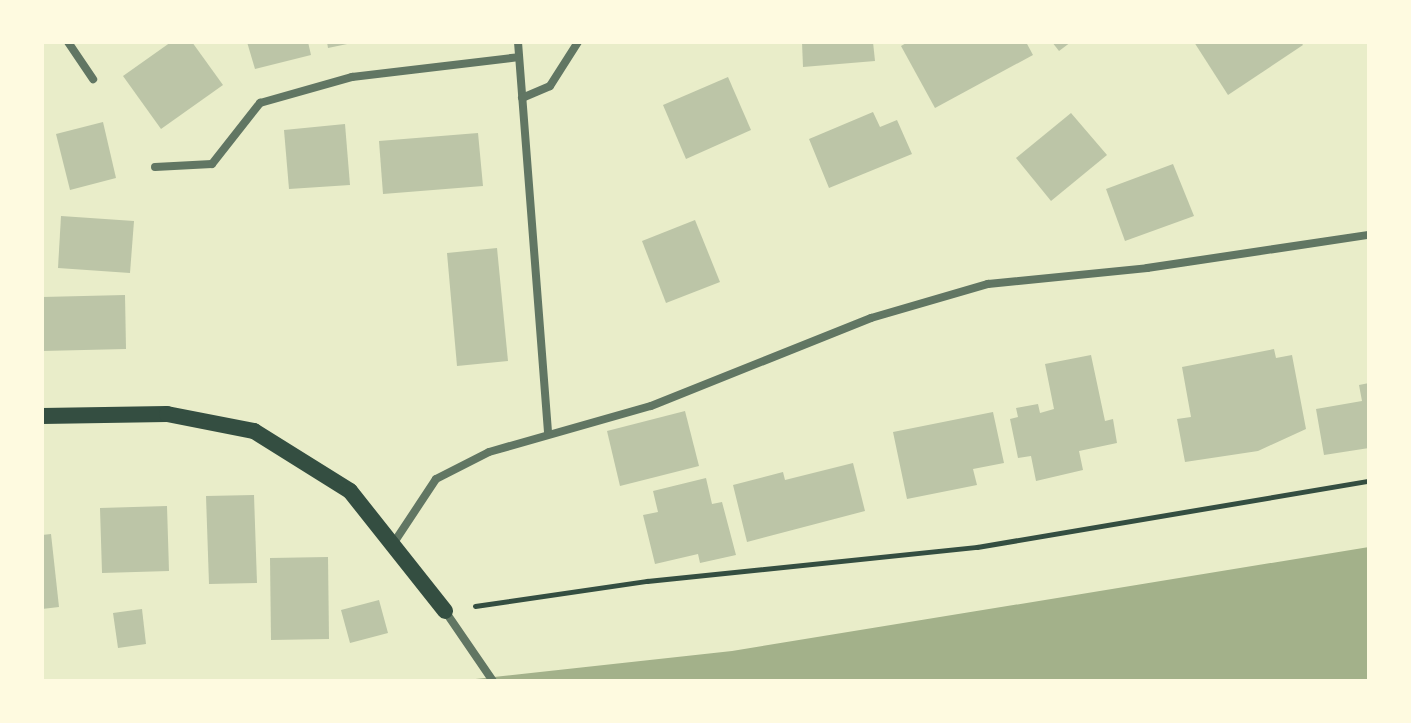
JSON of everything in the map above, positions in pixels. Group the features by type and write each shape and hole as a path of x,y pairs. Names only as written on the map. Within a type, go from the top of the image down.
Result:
{"main road":[{"path":"42,416 167,414 254,431 350,491 395,541 445,611"}],"street":[{"path":"68,42 93,79"},
{"path":"518,42 548,434"},
{"path":"522,98 550,86 578,42"},
{"path":"155,167 212,164 260,103 352,77 519,57"},
{"path":"395,541 436,479 489,452 651,406 871,318 988,284 1147,268 1369,235"},
{"path":"445,611 493,681"}],"path":[{"path":"445,611 647,581 977,547 1369,481"}],"shaded area":[{"path":"1369,547 1369,681 457,681 732,651"}],"building":[{"path":"171,42 192,42 223,85 161,129 123,76"},
{"path":"247,42 308,42 311,55 255,69"},
{"path":"327,42 352,42 352,43 328,48"},
{"path":"802,42 873,42 875,61 803,67"},
{"path":"908,42 1026,42 1033,55 935,108 901,46"},
{"path":"1052,42 1071,42 1059,51"},
{"path":"1194,42 1301,42 1303,45 1228,95"},
{"path":"728,77 751,130 686,159 663,105"},
{"path":"873,112 880,127 897,120 912,154 829,188 809,139"},
{"path":"1071,113 1107,155 1051,201 1016,158"},
{"path":"103,122 116,178 70,190 56,134"},
{"path":"345,124 350,185 289,189 284,130"},
{"path":"478,133 483,186 383,194 379,141"},
{"path":"1173,164 1194,216 1125,241 1106,189"},
{"path":"61,216 134,221 130,273 58,268"},
{"path":"695,220 720,282 666,303 642,241"},
{"path":"497,248 508,361 457,366 447,253"},
{"path":"125,295 126,349 42,351 42,297"},
{"path":"1274,349 1276,358 1292,355 1306,429 1258,451 1185,462 1177,419 1191,417 1182,367"},
{"path":"1091,355 1105,421 1113,419 1117,443 1079,451 1083,470 1036,481 1031,456 1018,458 1010,419 1018,417 1016,408 1038,404 1040,413 1054,409 1045,364"},
{"path":"1369,383 1369,448 1324,455 1316,409 1362,401 1359,385"},
{"path":"685,411 699,466 620,486 607,431"},
{"path":"993,412 1004,463 973,469 977,485 907,499 893,432"},
{"path":"853,463 865,511 747,542 733,485 783,472 785,480"},
{"path":"706,478 712,504 722,502 736,555 700,563 698,554 655,564 643,515 658,512 653,491"},
{"path":"254,495 257,583 209,584 206,496"},
{"path":"167,506 169,571 102,573 100,508"},
{"path":"51,534 59,607 42,609 42,535"},
{"path":"328,557 329,639 271,640 270,558"},
{"path":"379,600 388,633 350,643 341,610"},
{"path":"142,609 146,644 118,648 113,613"}]}
